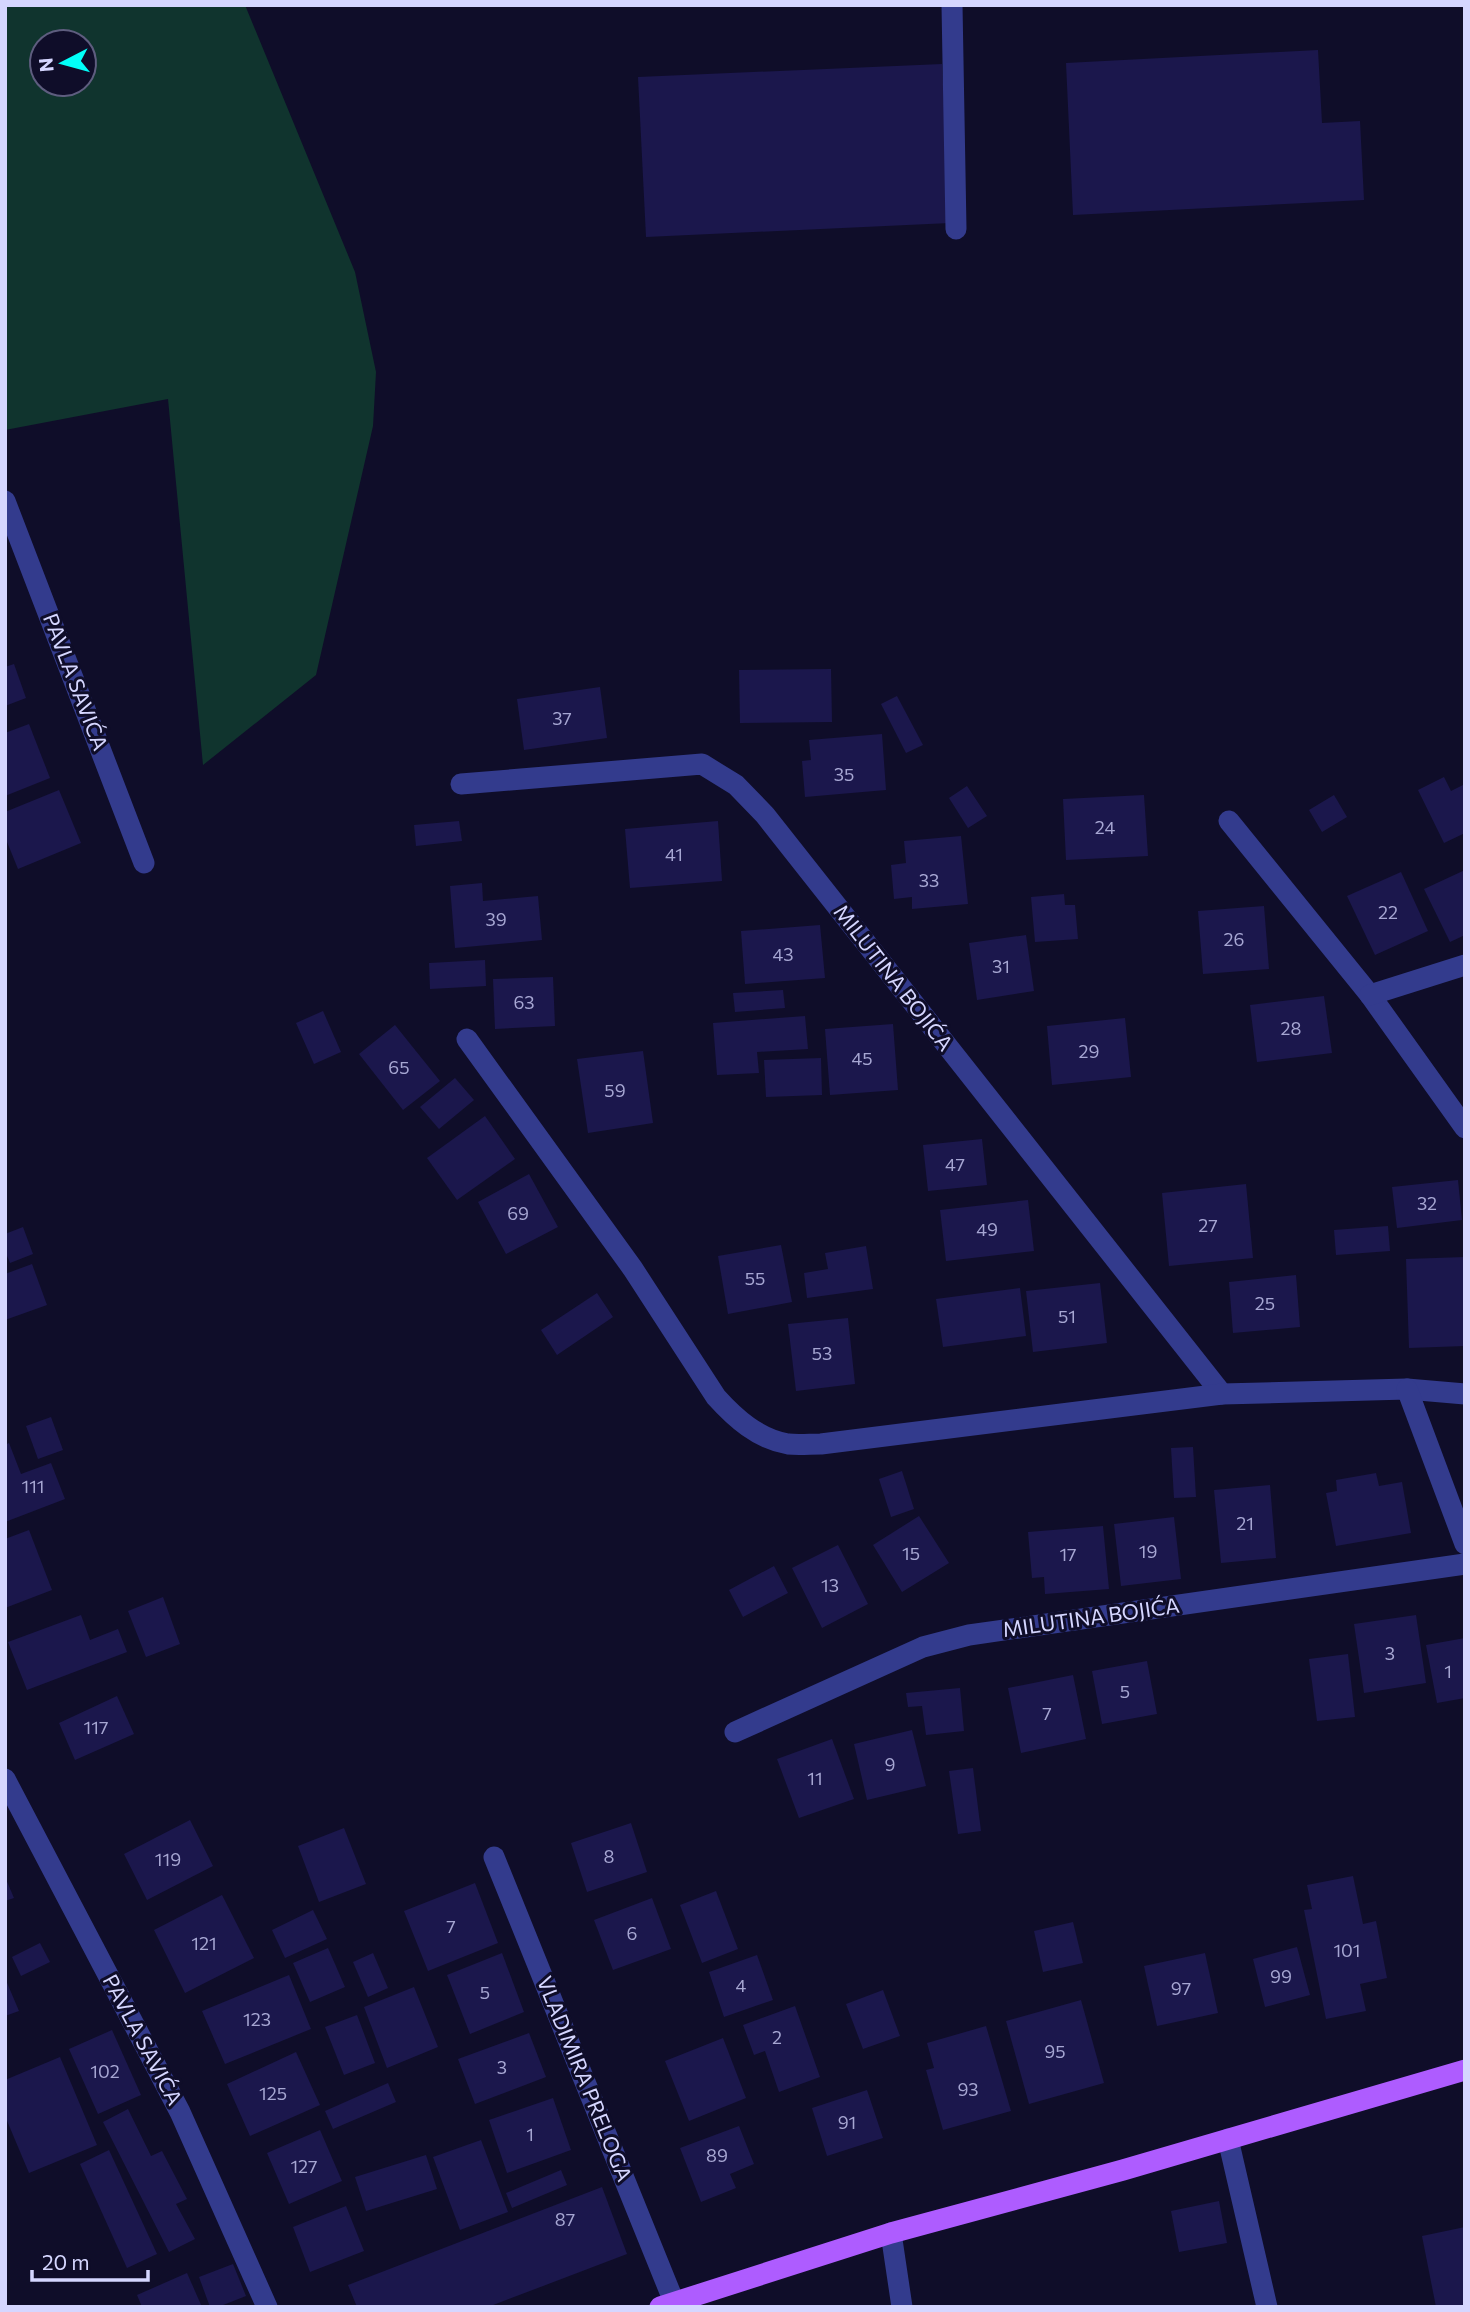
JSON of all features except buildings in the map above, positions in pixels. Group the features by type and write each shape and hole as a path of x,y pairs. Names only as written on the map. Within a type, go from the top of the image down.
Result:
{"main road":[{"path":"667,2304 891,2233 1123,2170 1465,2070"}],"street":[{"path":"952,5 956,229"},
{"name":"PAVLA SAVIĆA","path":"5,501 144,863"},
{"name":"MILUTINA BOJIĆA","path":"461,784 702,764 736,785 774,826 1222,1394"},
{"path":"1229,821 1370,995 1465,1128"},
{"path":"1370,995 1465,965"},
{"path":"467,1038 633,1269 716,1396 732,1414 752,1430 787,1444 821,1444 1222,1394 1407,1389 1465,1394"},
{"path":"1407,1389 1465,1544"},
{"name":"MILUTINA BOJIĆA","path":"735,1732 923,1647 969,1635 1465,1564"},
{"name":"PAVLA SAVIĆA","path":"5,1779 180,2112 267,2307"},
{"name":"VLADIMIRA PRELOGA","path":"494,1857 667,2304"},
{"path":"1228,2139 1268,2307"},
{"path":"891,2233 902,2307"}],"green space":[{"path":"5,5 245,5 355,272 376,372 373,426 316,675 203,765 168,399 5,430"}]}
